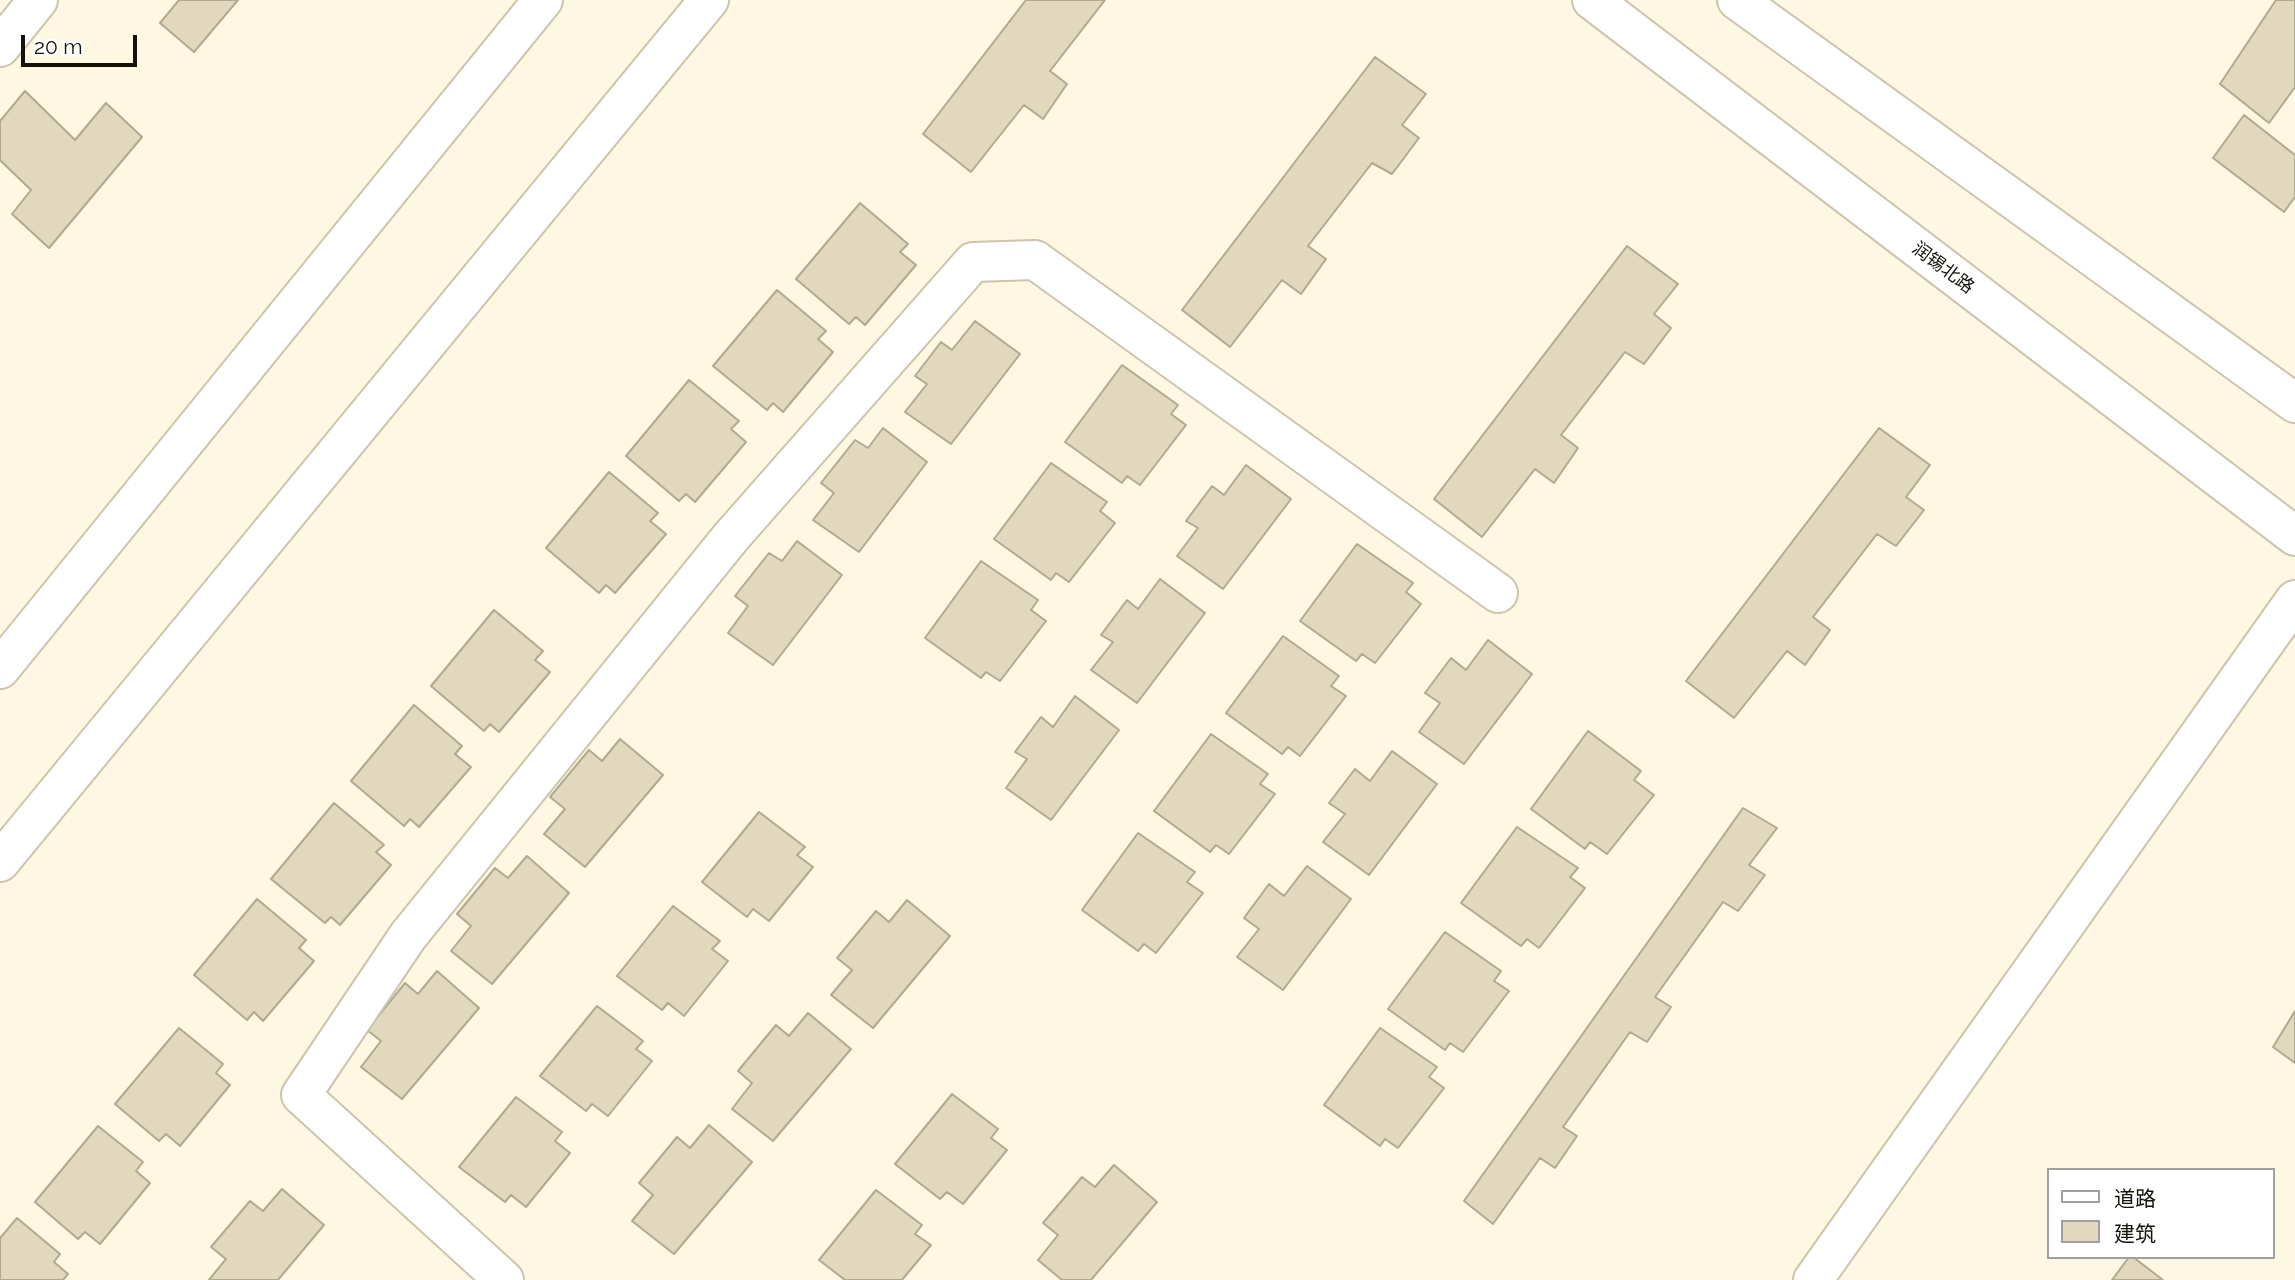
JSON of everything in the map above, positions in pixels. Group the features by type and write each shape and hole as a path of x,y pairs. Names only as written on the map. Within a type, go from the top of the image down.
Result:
{"main road":[{"path":"0,47 38,0"},
{"path":"0,669 543,0"},
{"path":"0,862 709,0"},
{"name":"润锡北路","path":"1592,0 2295,536"},
{"path":"1737,0 2295,403"},
{"path":"505,1280 301,1095 408,936 731,537 972,262 1035,260 1498,593"},
{"path":"1813,1280 2295,600"}],"building":[{"path":"179,0 238,0 194,52 160,23"},
{"path":"1026,0 1105,0 1050,71 1067,84 1043,119 1024,105 971,172 923,134"},
{"path":"2276,0 2295,0 2295,87 2269,123 2220,84"},
{"path":"1375,57 1426,94 1402,125 1419,138 1392,174 1372,163 1308,246 1326,259 1301,294 1282,280 1230,347 1182,310"},
{"path":"25,91 75,140 106,103 142,137 49,248 12,214 31,190 0,160 0,121"},
{"path":"2244,115 2295,155 2295,197 2284,212 2213,158"},
{"path":"860,203 908,244 900,252 916,265 865,325 856,317 849,324 796,279"},
{"path":"1627,246 1678,284 1654,314 1671,328 1644,364 1625,352 1561,435 1578,448 1554,483 1535,469 1482,537 1434,499"},
{"path":"777,290 826,331 818,339 833,352 783,412 773,403 767,410 713,366"},
{"path":"975,321 1020,354 951,444 905,412 927,384 915,376 941,342 952,350"},
{"path":"1122,365 1178,405 1171,414 1186,425 1140,485 1127,476 1122,483 1065,442"},
{"path":"689,380 739,421 731,429 746,442 695,502 686,494 679,501 626,456"},
{"path":"883,428 927,462 859,552 813,520 834,493 821,483 855,440 868,448"},
{"path":"1879,428 1930,465 1906,497 1924,510 1896,546 1877,534 1813,617 1830,630 1805,665 1787,651 1734,718 1686,681"},
{"path":"1051,463 1107,502 1100,511 1115,523 1069,582 1056,573 1051,580 994,539"},
{"path":"1246,465 1291,499 1223,589 1177,556 1198,528 1186,521 1212,486 1224,495"},
{"path":"609,472 658,513 650,521 666,534 615,593 606,585 599,593 546,548"},
{"path":"797,541 842,575 773,665 728,633 748,606 735,596 769,553 782,561"},
{"path":"1357,544 1413,583 1406,592 1421,604 1375,663 1362,654 1356,661 1300,621"},
{"path":"981,561 1038,600 1031,610 1046,621 1000,681 986,672 981,678 925,638"},
{"path":"1160,579 1205,613 1137,703 1091,670 1113,642 1101,635 1127,600 1138,609"},
{"path":"494,610 543,651 535,660 550,672 499,732 490,724 484,731 431,686"},
{"path":"1283,636 1339,676 1331,686 1346,696 1300,756 1288,747 1282,754 1226,713"},
{"path":"1488,640 1532,674 1464,764 1419,732 1440,703 1425,693 1451,658 1466,670"},
{"path":"1075,696 1119,730 1051,820 1006,788 1027,759 1015,752 1041,717 1053,727"},
{"path":"414,705 462,746 455,754 471,767 419,827 410,819 404,826 351,781"},
{"path":"1588,731 1641,771 1634,780 1654,795 1607,854 1590,842 1585,849 1531,809"},
{"path":"1211,734 1268,774 1260,784 1275,794 1229,854 1216,845 1210,852 1154,811"},
{"path":"620,739 663,775 585,867 544,834 565,809 550,797 589,750 602,761"},
{"path":"1392,751 1437,784 1369,875 1323,842 1345,814 1329,803 1355,769 1370,781"},
{"path":"334,803 384,845 376,852 391,865 340,925 331,917 325,923 271,879"},
{"path":"1743,808 1777,828 1749,865 1765,875 1738,911 1723,902 1655,997 1671,1007 1647,1042 1630,1032 1563,1127 1577,1136 1555,1168 1540,1158 1493,1224 1464,1201"},
{"path":"759,812 805,847 797,855 813,867 769,921 753,909 747,917 702,882"},
{"path":"1517,827 1578,868 1570,877 1585,888 1539,948 1527,939 1521,946 1461,903"},
{"path":"1138,833 1195,872 1187,882 1203,893 1156,953 1144,944 1138,951 1082,910"},
{"path":"527,856 569,893 492,984 451,951 471,926 457,914 495,868 508,878"},
{"path":"1307,866 1351,899 1283,990 1237,957 1259,929 1244,918 1269,884 1284,896"},
{"path":"257,899 306,940 299,948 314,961 263,1021 254,1012 247,1020 194,975"},
{"path":"907,900 950,936 873,1028 831,995 852,970 837,958 876,911 889,922"},
{"path":"673,906 720,941 712,949 728,961 684,1016 668,1003 662,1010 617,976"},
{"path":"1445,932 1501,971 1494,981 1509,991 1463,1052 1450,1043 1445,1050 1388,1009"},
{"path":"437,971 479,1008 402,1099 361,1067 381,1041 367,1030 405,983 418,994"},
{"path":"597,1006 643,1041 636,1049 652,1061 608,1116 592,1104 586,1111 540,1076"},
{"path":"2295,1011 2295,1063 2273,1047"},
{"path":"808,1013 851,1049 773,1141 732,1109 752,1083 738,1071 776,1025 789,1036"},
{"path":"179,1028 223,1064 216,1073 230,1085 180,1146 166,1134 159,1141 115,1104"},
{"path":"1380,1028 1437,1067 1429,1077 1444,1088 1398,1148 1385,1139 1380,1146 1324,1105"},
{"path":"952,1094 998,1129 991,1138 1007,1150 963,1204 947,1192 940,1199 895,1164"},
{"path":"516,1097 562,1132 555,1141 570,1153 526,1207 511,1195 505,1202 459,1167"},
{"path":"709,1125 752,1162 674,1254 632,1221 653,1195 639,1183 677,1137 690,1148"},
{"path":"98,1126 143,1162 136,1171 150,1183 100,1244 85,1232 78,1239 35,1202"},
{"path":"1114,1165 1157,1202 1091,1280 1062,1280 1038,1260 1058,1235 1043,1223 1082,1177 1095,1187"},
{"path":"282,1189 324,1225 278,1280 209,1280 226,1259 211,1247 250,1201 263,1211"},
{"path":"876,1190 922,1225 915,1234 931,1245 902,1280 845,1280 819,1260"},
{"path":"17,1218 60,1254 54,1262 68,1274 63,1280 0,1280 0,1238"},
{"path":"2128,1259 2136,1259 2163,1280 2112,1280"}]}
